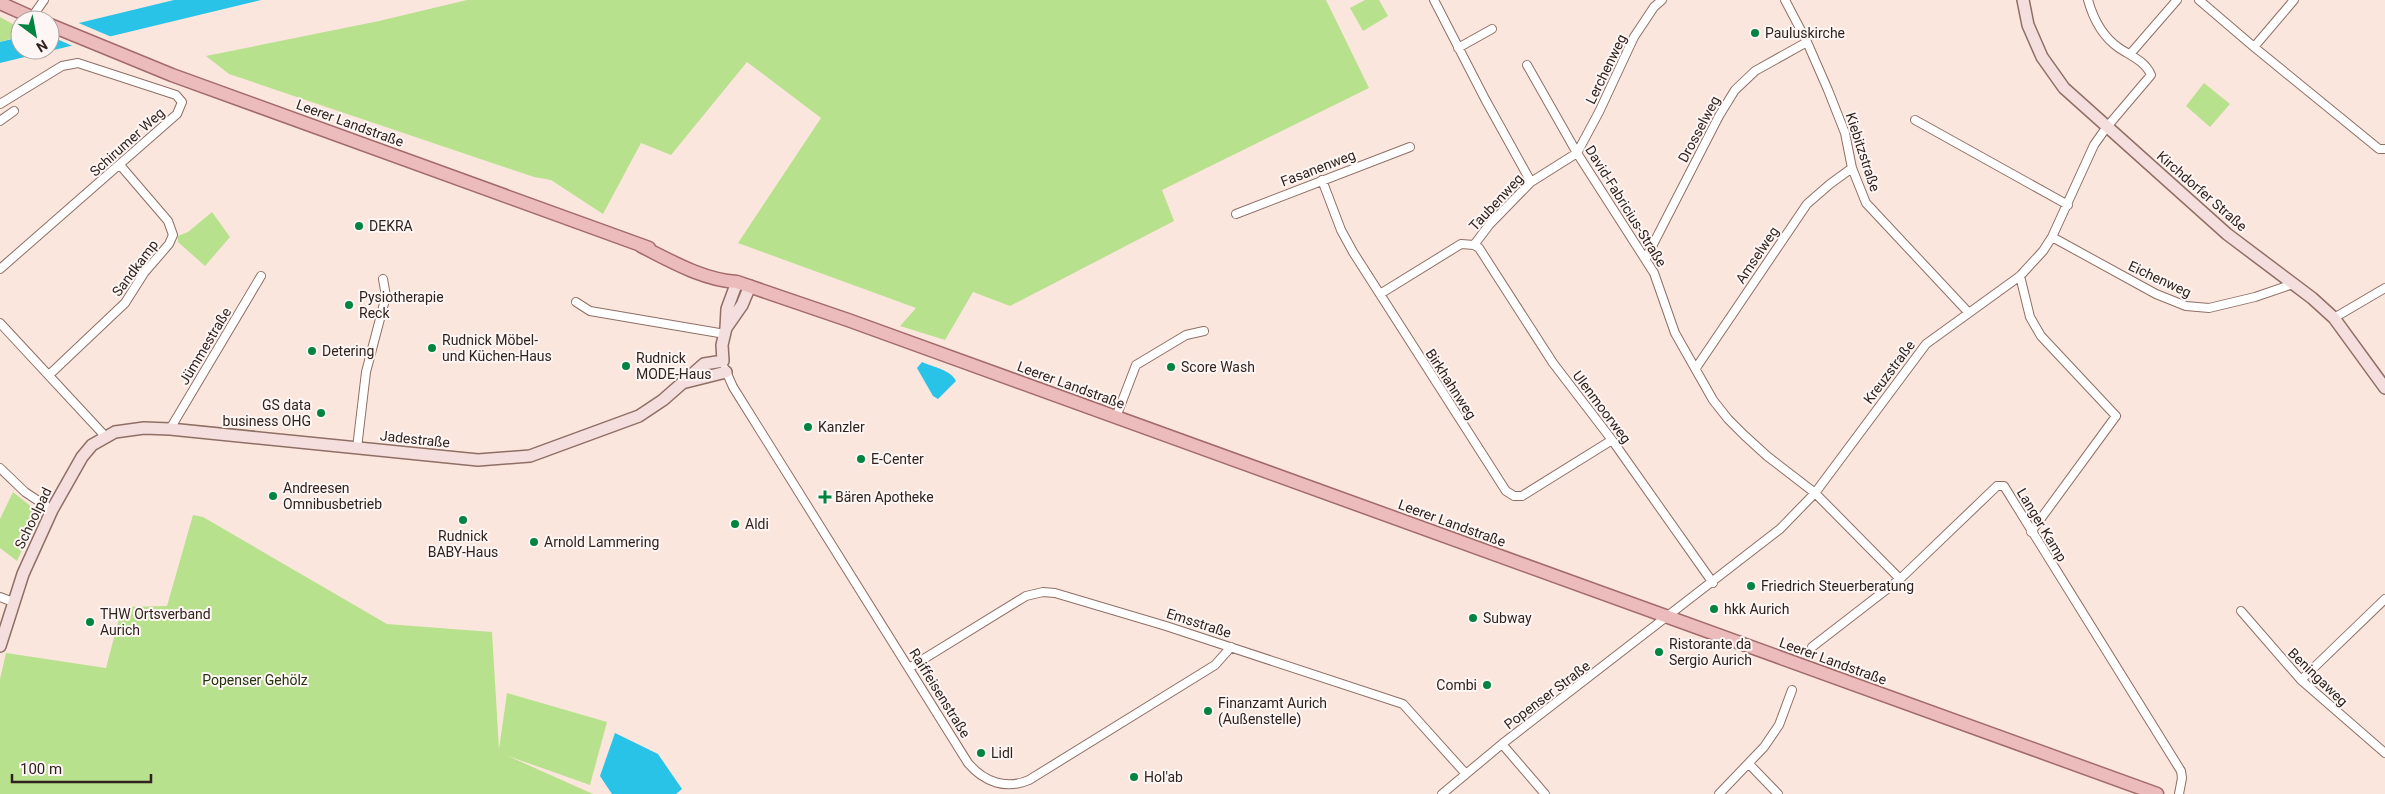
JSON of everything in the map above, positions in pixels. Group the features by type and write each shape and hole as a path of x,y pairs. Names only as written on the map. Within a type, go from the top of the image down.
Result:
{"main road":[{"path":"0,3 16,10"},
{"name":"Leerer Landstraße","path":"60,29 110,51 641,246 726,274 737,282 1116,417 2156,794"}],"street":[{"path":"1434,0 1458,48 1532,182"},
{"name":"Lerchenweg","path":"1577,153 1599,112 1634,38 1654,7 1662,0"},
{"name":"Kiebitzstraße","path":"1785,0 1807,42 1844,133 1852,168 1866,203 1968,312"},
{"name":"Kirchdorfer Straße","path":"2023,0 2028,25 2035,41 2052,72 2064,88 2106,128 2227,234 2334,318 2385,388"},
{"path":"2088,0 2096,22 2107,38 2120,48 2131,53 2178,0"},
{"path":"2199,0 2379,149 2385,149"},
{"path":"2254,46 2294,0"},
{"path":"1458,48 1492,29"},
{"name":"Drosselweg","path":"1646,258 1719,116 1735,90 1755,71 1807,42"},
{"name":"Kreuzstraße","path":"1668,617 1780,529 1815,493 1917,355 1936,335 2020,276 2052,237 2094,145 2150,75 2148,69 2131,53"},
{"name":"Schirumer Weg","path":"0,104 62,66 78,63 176,95 182,102 180,111 0,269"},
{"name":"David-Fabricius-Straße","path":"1527,65 1577,153 1646,258 1654,273 1675,333 1713,400 1728,419 1767,456 1815,493 1900,579"},
{"path":"0,121 14,111"},
{"path":"1915,120 2068,204"},
{"name":"Fasanenweg","path":"1236,214 1410,147"},
{"name":"Taubenweg","path":"1380,294 1461,244 1474,245 1489,225 1532,182 1577,153"},
{"name":"Sandkamp","path":"49,375 125,303 144,273 169,244 173,235 168,222 120,165"},
{"name":"Amselweg","path":"1696,368 1807,204 1852,168"},
{"name":"Birkhahnweg","path":"1322,180 1340,230 1506,491 1514,496 1522,496 1612,440"},
{"name":"Eichenweg","path":"2052,237 2156,294 2186,306 2209,308 2255,297 2293,284"},
{"name":"Ulenmoorweg","path":"1474,245 1479,248 1553,363 1612,440 1712,583"},
{"name":"Jümmestraße","path":"170,429 261,276"},
{"path":"2020,276 2030,316 2037,331 2050,348 2116,416 2031,532"},
{"path":"357,448 366,372 386,296 383,279"},
{"path":"724,366 726,309 737,282"},
{"path":"725,331 742,305 750,286"},
{"path":"2334,318 2385,288"},
{"path":"576,302 590,311 725,331"},
{"path":"0,323 104,436"},
{"path":"1116,417 1136,365 1186,335 1204,331"},
{"name":"Jadestraße","path":"126,429 170,429 478,460 530,456 639,416 684,383 724,366"},
{"name":"Raiffeisenstraße","path":"724,366 734,389 975,772 991,782 1011,785 1029,780 1215,665 1231,647"},
{"name":"Schoolpad","path":"0,646 23,574 52,510 82,457 104,436 126,429"},
{"path":"0,468 25,492 52,510"},
{"name":"Langer Kamp","path":"1812,647 1900,579 1997,486 2004,486 2181,771 2182,778 2179,794"},
{"name":"Emsstraße","path":"909,668 1026,596 1043,592 1055,593 1231,647 1403,704 1466,774"},
{"path":"0,597 13,602"},
{"path":"2301,680 2382,610 2385,599"},
{"name":"Beningaweg","path":"2242,611 2301,680 2385,753"},
{"name":"Popenser Straße","path":"1442,794 1502,744 1668,617"},
{"path":"1719,794 1764,747 1779,725 1792,690"},
{"path":"1502,744 1545,794"},
{"path":"1749,764 1778,794"}],"green space":[{"path":"467,0 1326,0 1369,88 1162,190 1174,221 1010,306 973,292 945,340 900,326 916,308 738,243 821,118 747,62 671,155 641,143 603,214 551,180 534,177 229,74 206,56 379,21"},
{"path":"1365,0 1379,0 1388,16 1363,31 1350,8"},
{"path":"0,17 10,22 10,39 0,42"},
{"path":"2204,83 2230,104 2210,127 2186,106"},
{"path":"212,212 230,237 205,266 178,242 178,236 188,232"},
{"path":"13,492 39,513 17,561 0,548 0,519"},
{"name":"Popenser Gehölz","path":"193,515 203,517 387,624 492,632 499,749 507,693 607,722 590,785 508,756 593,794 0,794 0,679 6,653 106,668 122,607 167,606"}],"water":[{"path":"174,0 261,0 60,49 60,28"},
{"path":"10,40 10,60 12,60 0,63 0,42"},
{"path":"922,362 946,371 956,381 938,399 933,396 917,368"},
{"path":"615,733 658,754 682,789 676,794 612,794 600,776"}],"pier":[{"path":"74,21 114,38 75,47 60,40 60,24"}],"place":[{"name":"Pauluskirche","path":"1755,33"},
{"name":"DEKRA","path":"359,226"},
{"name":"Pysiotherapie Reck","path":"349,305"},
{"name":"Rudnick Möbel- und Küchen-Haus","path":"432,348"},
{"name":"Detering","path":"312,351"},
{"name":"Rudnick MODE-Haus","path":"626,366"},
{"name":"Score Wash","path":"1171,367"},
{"name":"GS data business OHG","path":"321,413"},
{"name":"Kanzler","path":"808,427"},
{"name":"E-Center","path":"861,459"},
{"name":"Andreesen Omnibusbetrieb","path":"273,496"},
{"name":"Bären Apotheke","path":"825,497"},
{"name":"Rudnick BABY-Haus","path":"463,520"},
{"name":"Aldi","path":"735,524"},
{"name":"Arnold Lammering","path":"534,542"},
{"name":"Friedrich Steuerberatung","path":"1751,586"},
{"name":"hkk Aurich","path":"1714,609"},
{"name":"Subway","path":"1473,618"},
{"name":"THW Ortsverband Aurich","path":"90,622"},
{"name":"Ristorante da Sergio Aurich","path":"1659,652"},
{"name":"Combi","path":"1487,685"},
{"name":"Finanzamt Aurich (Außenstelle)","path":"1208,711"},
{"name":"Lidl","path":"981,753"},
{"name":"Hol'ab","path":"1134,777"}]}
